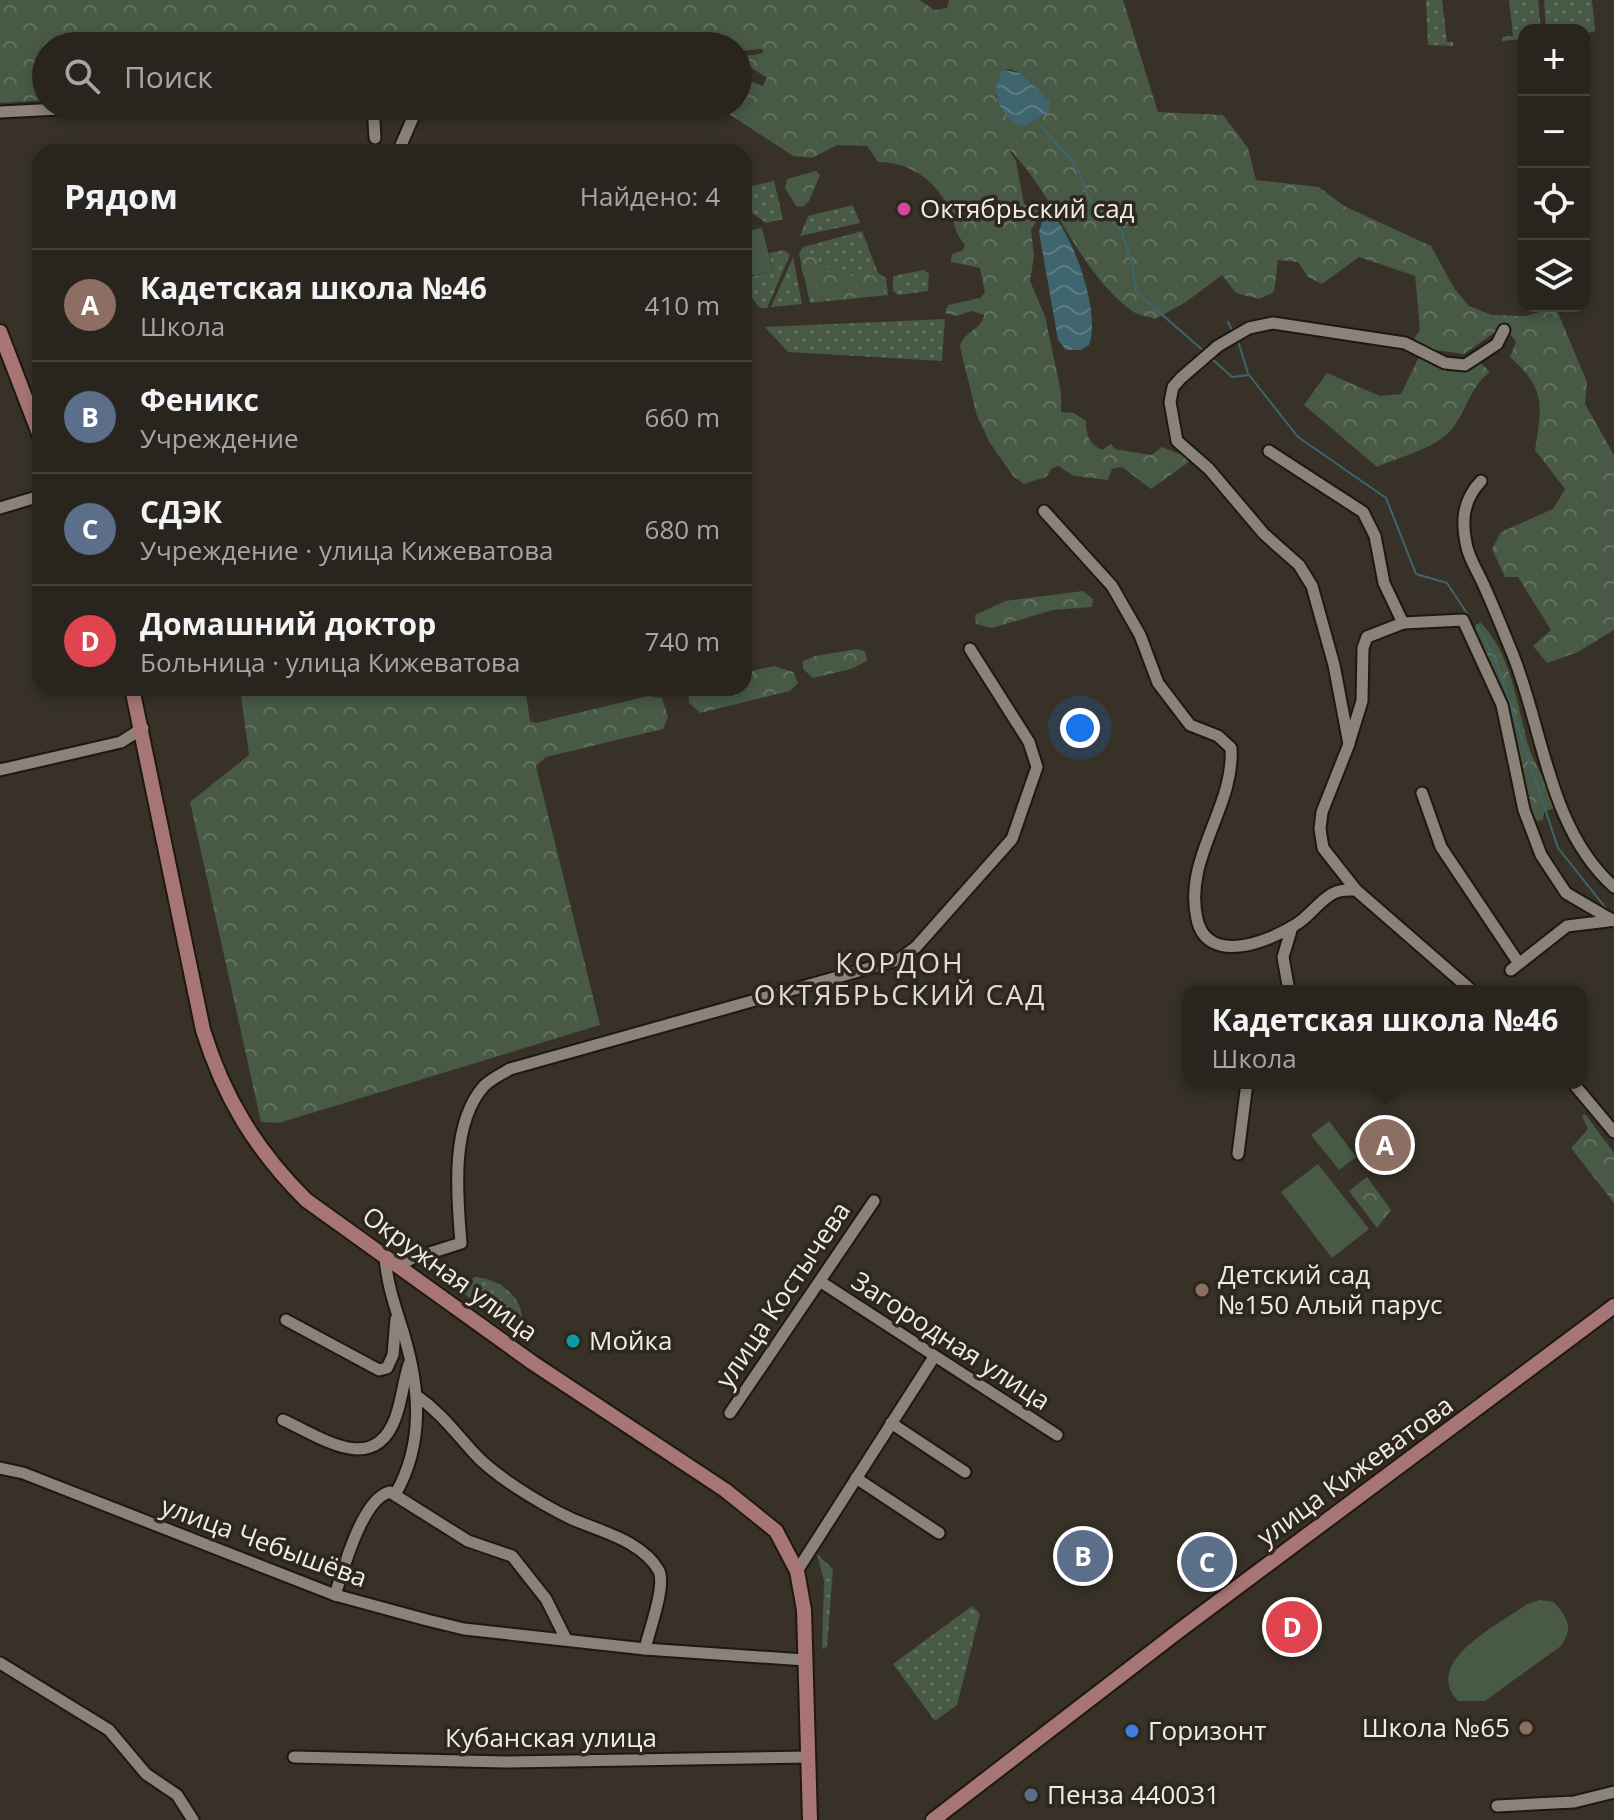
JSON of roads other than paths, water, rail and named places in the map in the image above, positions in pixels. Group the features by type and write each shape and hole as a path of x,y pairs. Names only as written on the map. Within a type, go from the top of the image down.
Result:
{"main road":[{"path":"0,332 32,415"},
{"name":"Окружная улица","path":"134,696 203,1030 225,1092 249,1136 274,1168 306,1200 556,1378 766,1520 785,1542 797,1571 804,1610 810,1820"},
{"name":"улица Кижеватова","path":"933,1820 1180,1630 1614,1306"}],"street":[{"path":"0,112 32,110"},
{"path":"374,120 375,138"},
{"path":"401,144 412,120"},
{"path":"1349,744 1334,665 1312,586 1299,565 1264,534 1209,469 1177,441 1171,419 1173,387 1218,346 1249,328 1273,323 1364,340 1374,337 1405,343 1445,363 1465,365 1497,344 1504,330"},
{"path":"1269,451 1363,512 1378,546 1384,583 1403,623"},
{"path":"1481,481 1470,493 1465,506 1466,546 1516,665 1549,774 1577,843 1598,873 1614,887"},
{"path":"0,508 32,498"},
{"path":"1044,511 1112,586 1140,635 1158,683 1190,725 1218,736 1231,748 1228,784 1199,862 1194,907 1204,935 1219,945 1237,948 1292,927 1332,894 1356,890"},
{"path":"1465,985 1356,890 1323,848 1320,829 1322,812 1362,701 1363,648 1367,637 1403,623 1456,618 1467,625 1502,705 1524,810 1541,855 1566,893 1611,921"},
{"path":"399,1266 461,1243 460,1159 466,1116 485,1086 510,1069 898,960 916,947 1012,839 1037,767 1029,742 970,649"},
{"path":"0,770 121,742 143,728"},
{"path":"1422,793 1441,847 1515,966 1567,926 1611,921"},
{"path":"1288,985 1283,957 1292,927"},
{"path":"1238,1154 1246,1089"},
{"path":"1578,1089 1614,1132"},
{"name":"улица Костычева","path":"730,1413 794,1314 821,1282 832,1258 874,1201"},
{"path":"385,1257 387,1280 417,1396 417,1432 409,1466 396,1493"},
{"name":"Загородная улица","path":"821,1282 1057,1435"},
{"path":"286,1320 379,1370 387,1368 393,1355 396,1315"},
{"path":"797,1571 934,1357"},
{"path":"283,1420 347,1448 373,1449 382,1442 396,1418 409,1363"},
{"path":"417,1396 447,1419 473,1452 493,1469 571,1518 632,1547 657,1568 661,1588 645,1649"},
{"path":"891,1423 965,1472"},
{"name":"улица Чебышёва","path":"0,1468 23,1473 335,1595 464,1629 645,1649 805,1660"},
{"path":"856,1478 939,1533"},
{"path":"335,1595 355,1534 382,1495 396,1493 468,1541 512,1556 546,1599 566,1639"},
{"path":"0,1663 109,1730 146,1774 177,1795 193,1820"},
{"name":"Кубанская улица","path":"294,1757 505,1762 808,1757"},
{"path":"1497,1806 1574,1802 1614,1792"}],"water":[{"path":"1004,70 1021,73 1050,101 1048,113 1024,126 1009,118 997,95 999,77"},
{"path":"1044,214 1053,215 1061,226 1084,278 1092,315 1092,332 1089,345 1081,350 1066,350 1058,340 1039,232"}],"waterway":[{"path":"1041,126 1078,168 1088,198 1121,230 1132,263 1136,292 1206,353"},
{"path":"1228,322 1233,332"},
{"path":"1238,341 1248,373"},
{"path":"1210,357 1232,377 1249,375 1298,437 1386,498 1416,574 1447,583 1468,615"},
{"path":"1477,625 1496,661 1558,848 1609,912"}],"place":[{"name":"Октябрьский сад","path":"904,209"},
{"name":"Кадетская школа №46","path":"1385,1145"},
{"name":"Детский сад №150 Алый парус","path":"1202,1290"},
{"name":"Мойка","path":"573,1341"},
{"name":"Феникс","path":"1083,1556"},
{"name":"СДЭК","path":"1207,1562"},
{"name":"Домашний доктор","path":"1292,1627"},
{"name":"Школа №65","path":"1526,1728"},
{"name":"Горизонт","path":"1132,1731"},
{"name":"Пенза 440031","path":"1031,1795"}],"district":[{"name":"КОРДОН ОКТЯБРЬСКИЙ САД","path":"900,979"}]}
